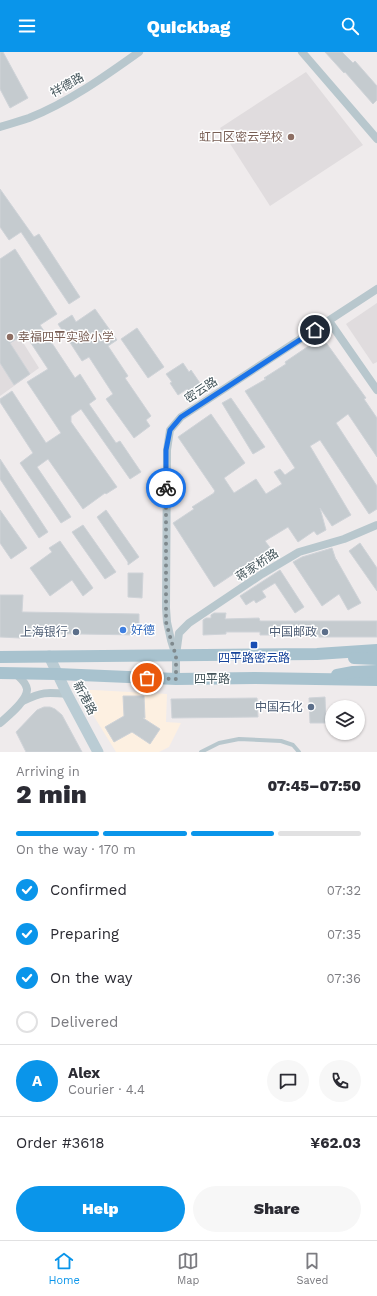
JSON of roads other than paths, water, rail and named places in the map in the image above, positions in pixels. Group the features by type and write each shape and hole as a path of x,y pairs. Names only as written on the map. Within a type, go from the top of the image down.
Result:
{"main road":[{"name":"四平路","path":"0,657 317,654 377,650"},
{"path":"317,654 377,659"},
{"path":"324,679 347,672 377,671"},
{"name":"四平路","path":"0,673 176,679 255,678 377,680"}],"street":[{"name":"祥德路","path":"0,127 30,118 59,104 82,91 139,52"},
{"path":"302,52 377,139"},
{"name":"密云路","path":"176,679 176,656 166,622 166,450 170,430 181,417 377,289"},
{"path":"329,321 377,390"},
{"name":"蒋家桥路","path":"176,656 179,633 189,623 262,574 299,552 344,539 377,525"},
{"name":"新港路","path":"49,656 67,694 98,752"},
{"path":"0,723 26,695 27,689 25,684 16,674"},
{"path":"22,701 47,692 67,694"}],"lane":[{"path":"200,752 220,743 239,739 281,741 293,745 299,752"}],"place":[{"name":"虹口区密云学校","path":"291,137"},
{"name":"幸福四平实验小学","path":"10,337"},
{"name":"好德","path":"123,630"},
{"name":"上海银行","path":"76,632"},
{"name":"中国邮政","path":"325,632"},
{"name":"四平路密云路","path":"254,645"},
{"name":"中国石化","path":"311,707"}]}
